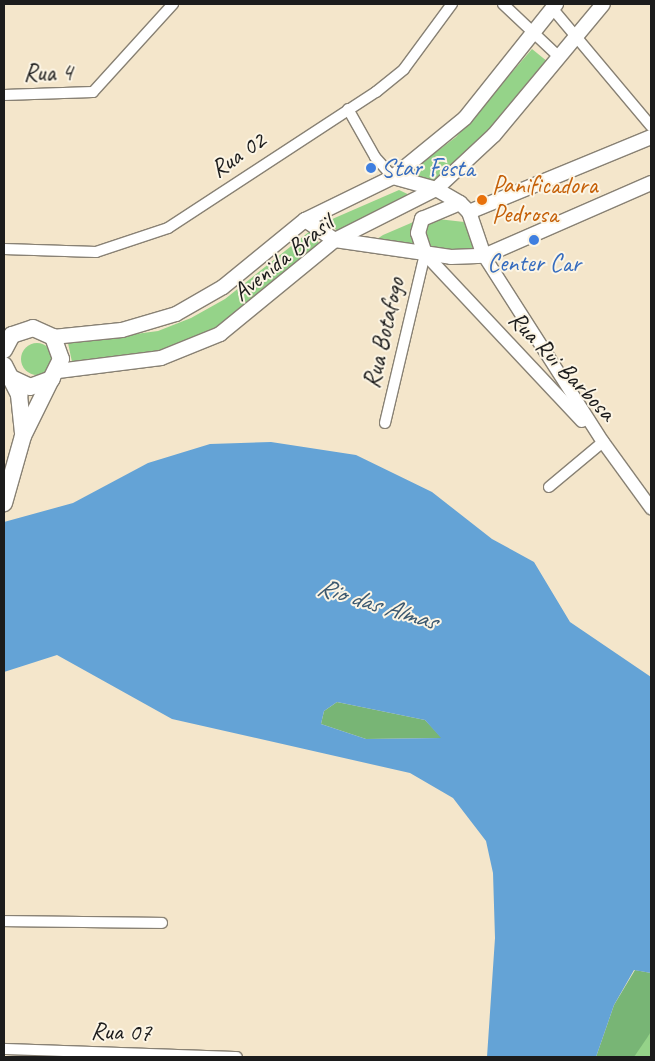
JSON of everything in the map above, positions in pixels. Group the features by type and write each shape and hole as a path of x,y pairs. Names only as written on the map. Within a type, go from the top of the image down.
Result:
{"main road":[{"name":"Avenida Brasil","path":"55,375 161,358 220,334 335,240 436,190 494,134 603,4"},
{"name":"Avenida Brasil","path":"53,337 122,330 176,314 223,287 305,220 393,176 465,118 533,30 554,6"},
{"path":"425,254 418,233 422,219 465,208 651,137"},
{"path":"393,176 436,190 465,208 484,256"},
{"path":"305,220 335,240 425,254 484,256 651,183"},
{"path":"4,346 12,335 33,328 53,337 61,359 23,439 4,502"},
{"path":"5,370 30,387 55,375"},
{"path":"5,370 19,395 23,439"}],"street":[{"name":"Rua 4","path":"4,95 93,92 173,4"},
{"name":"Rua 02","path":"4,249 96,252 134,242 168,228 348,109 404,69 452,4"},
{"path":"503,4 533,30 558,56"},
{"path":"554,6 651,126"},
{"path":"348,109 375,157 393,176"},
{"name":"Rua Rui Barbosa","path":"425,254 603,442"},
{"name":"Rua Botafogo","path":"385,423 425,254"},
{"name":"Rua Rui Barbosa","path":"484,256 603,442"},
{"path":"548,486 603,442 651,508"},
{"path":"4,921 162,923"},
{"name":"Rua 07","path":"4,1049 66,1054 237,1057"}],"green space":[{"path":"532,49 548,62 494,129 435,186 403,177 456,137"},
{"path":"399,190 416,198 339,235 330,220"},
{"path":"429,218 473,223 472,252 451,256 425,246 420,230"},
{"path":"418,220 418,250 371,243 383,235"},
{"path":"310,231 322,247 215,331 153,354 72,362 68,343 158,331 191,318 225,299"},
{"path":"37,343 43,344 48,348 52,353 52,365 48,370 43,374 37,375 31,374 26,370 22,365 21,359 22,353 26,348 31,344"},
{"path":"337,702 425,720 442,738 366,739 321,724 324,711"},
{"path":"635,970 651,973 651,1032 634,1057 596,1057 614,1005"},
{"path":"651,1032 651,1057 634,1057 636,1050"}],"water":[{"name":"Rio das Almas","path":"271,442 356,455 432,492 492,539 534,562 570,622 651,677 651,973 634,970 614,1005 596,1057 487,1057 495,938 493,873 486,841 453,798 410,773 172,719 57,655 4,672 4,522 73,503 148,463 210,444","holes":["337,702 425,720 441,738 366,739 321,724 324,711"]}],"place":[{"name":"Star Festa","path":"371,168"},
{"name":"Panificadora Pedrosa","path":"482,200"},
{"name":"Center Car","path":"534,240"}]}
